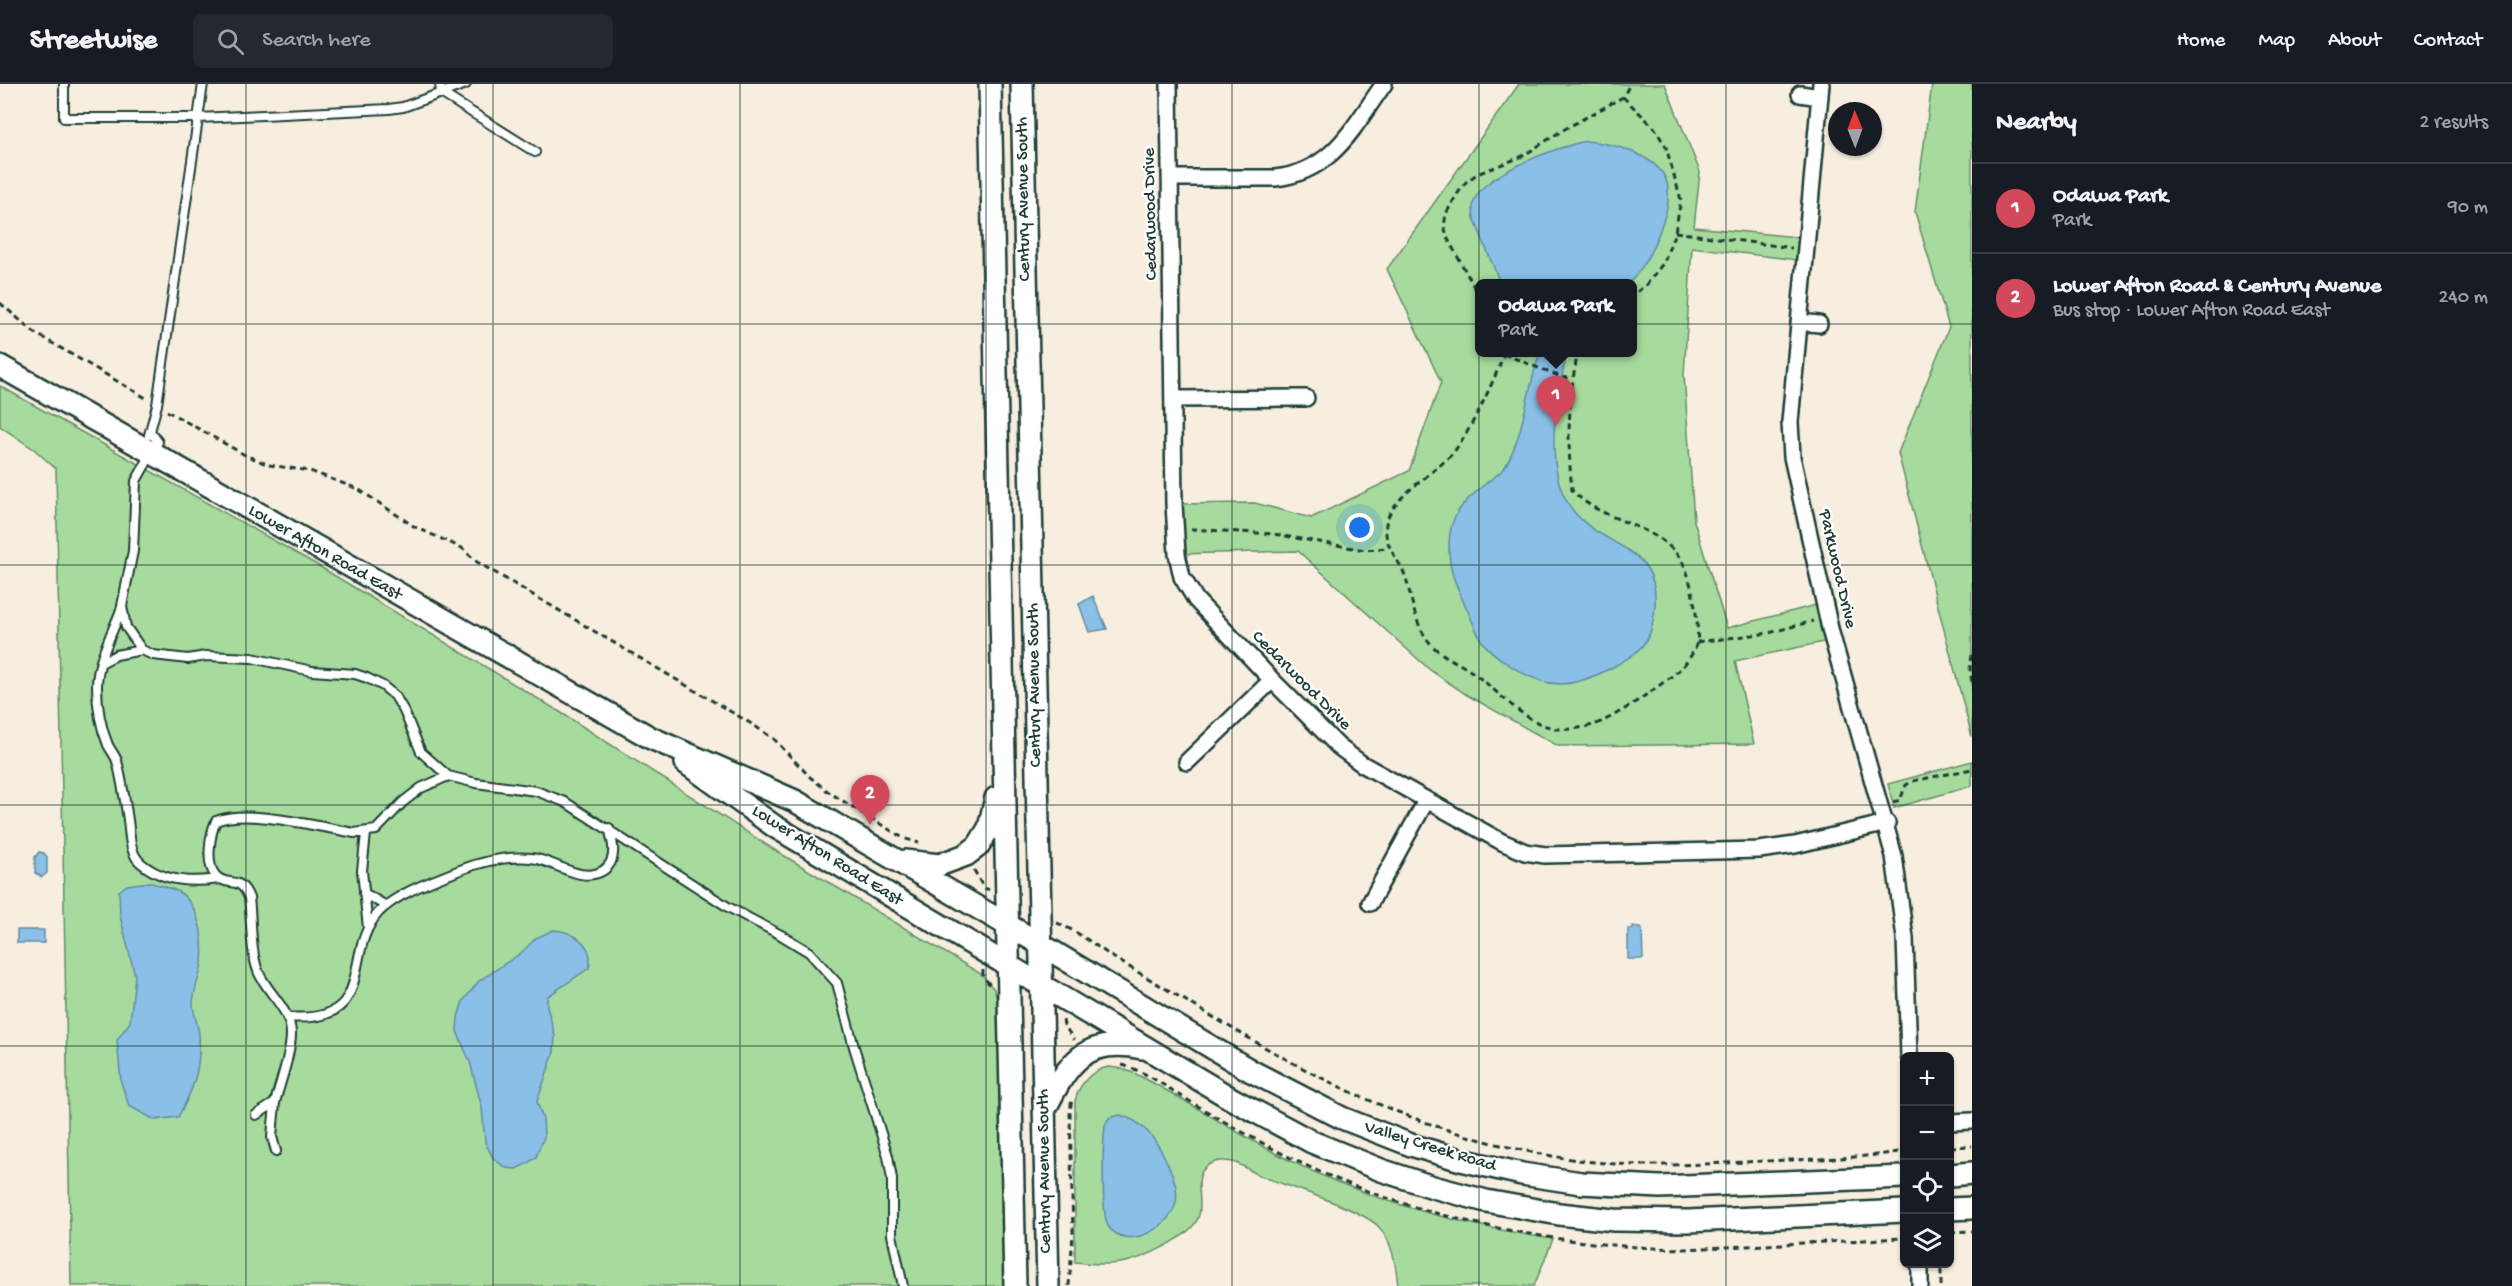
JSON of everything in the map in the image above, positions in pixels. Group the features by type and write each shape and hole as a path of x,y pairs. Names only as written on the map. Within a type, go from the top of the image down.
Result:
{"main road":[{"name":"Century Avenue South","path":"990,84 1015,1286"},
{"name":"Century Avenue South","path":"1022,84 1048,1286"},
{"name":"Lower Afton Road East","path":"0,366 149,445 651,738 774,826 1008,967"},
{"name":"Lower Afton Road East","path":"651,738 795,801 1007,925"},
{"path":"895,860 939,865 966,855 978,846 989,828 1003,762"},
{"name":"Valley Creek Road","path":"1007,925 1288,1092 1376,1132 1461,1160 1545,1178 1622,1186 1692,1186 1900,1177"},
{"name":"Valley Creek Road","path":"1008,967 1242,1105 1312,1142 1399,1177 1486,1201 1578,1216 1651,1221 1900,1211"},
{"path":"1044,1112 1067,1068 1088,1052 1115,1046 1149,1050"},
{"path":"1954,1174 1972,1173"},
{"path":"1954,1209 1972,1208"}],"street":[{"name":"Cedarwood Drive","path":"1169,84 1174,529 1182,577 1196,600 1272,680 1362,764 1502,843 1525,852 1545,855 1758,849 1795,845 1887,824"},
{"path":"1170,178 1275,178 1292,176 1310,170 1328,158 1340,145 1384,84"},
{"path":"1800,94 1820,90"},
{"name":"Parkwood Drive","path":"1820,90 1790,422 1792,457 1827,617 1887,824 1894,856 1904,918 1909,1052"},
{"path":"1799,322 1820,324"},
{"path":"1173,399 1306,398"},
{"path":"1187,762 1272,680"},
{"path":"1370,903 1426,801"},
{"path":"1954,1122 1972,1121"},
{"path":"1920,1268 1920,1286"}],"lane":[{"path":"64,84 64,118 198,118 388,109 403,107 441,88 466,84"},
{"path":"203,84 157,405 149,445 135,482 133,551 122,606 101,663 97,686 99,714 108,745 116,758 125,795 133,854 141,863 176,880 188,882 219,879 239,884 246,889 258,971 287,1017 291,1035 275,1103 272,1137 276,1151"},
{"path":"441,88 535,152"},
{"path":"122,606 126,627 142,650 153,655 179,658 230,656 252,658 312,671 355,674 383,686 395,696 404,711 421,752 447,776 476,783 536,791 565,802 609,828 728,907 809,952 837,983 888,1156 892,1179 892,1234 903,1286"},
{"path":"101,663 116,655 142,650"},
{"path":"219,879 214,875 211,866 209,840 216,821 226,817 259,816 354,833 366,833 384,824 403,802 421,788 447,776"},
{"path":"287,1017 306,1019 335,1011 351,991 369,929 386,906 473,865 517,857 546,862 580,875 600,872 608,867 614,857 609,828"},
{"path":"366,833 362,871 369,929"},
{"path":"364,893 386,906"},
{"path":"256,1115 275,1103"}],"path":[{"path":"1475,291 1448,240 1444,226 1446,214 1466,182 1477,174 1521,157 1563,130 1623,97 1630,84"},
{"path":"1623,97 1654,127 1666,147 1681,200 1675,232 1664,262 1647,284 1637,292"},
{"path":"1675,232 1806,250"},
{"path":"0,303 35,333 245,455 269,465 310,471 338,480 358,489 415,527 462,548 477,562 750,723 774,739 810,777 830,793 903,838 923,844"},
{"path":"1502,357 1456,448 1443,465 1401,498 1389,514 1386,526 1388,548 1407,578 1419,628 1427,640 1439,652 1474,673 1536,723 1555,729 1593,725 1612,717 1682,668 1697,642 1692,585 1683,562 1656,536 1591,508 1572,490 1568,448 1572,379 1577,357"},
{"path":"1513,357 1561,377 1572,379"},
{"path":"1174,529 1273,534 1365,550 1388,548"},
{"path":"1697,642 1769,633 1827,617"},
{"path":"1972,655 1970,669 1972,684"},
{"path":"1881,807 1900,800 1906,785 1912,781 1972,769"},
{"path":"966,855 983,887 1006,899"},
{"path":"1040,915 1066,926 1126,965 1314,1074 1372,1101 1483,1141 1579,1161 1646,1164 1774,1161 1900,1152"},
{"path":"1069,1286 1073,1234 1070,1112 1074,1093"},
{"path":"1954,1147 1972,1146"},
{"path":"1954,1232 1972,1231"},
{"path":"1941,1268 1941,1286"}],"green space":[{"path":"1519,84 1665,84 1700,172 1694,227 1807,238 1805,261 1692,247 1684,374 1694,521 1727,628 1824,603 1833,640 1735,661 1754,744 1558,746 1467,695 1430,670 1298,551 1177,554 1174,504 1255,503 1311,518 1409,471 1441,382 1387,269"},
{"path":"1932,84 1972,84 1972,737 1898,453 1949,327 1915,212"},
{"path":"0,386 317,565 560,712 773,849 981,974 994,989 998,1003 1005,1286 71,1286 56,469 35,450 0,426"},
{"path":"1972,761 1972,786 1894,808 1888,784"},
{"path":"1109,1067 1136,1074 1264,1147 1315,1173 1381,1199 1449,1219 1553,1239 1534,1286 1398,1286 1395,1262 1387,1239 1378,1226 1369,1219 1340,1205 1261,1176 1237,1163 1224,1161 1207,1166 1202,1172 1199,1179 1200,1211 1198,1218 1193,1226 1175,1240 1152,1253 1120,1263 1075,1262 1075,1101 1079,1089 1091,1075"}],"water":[{"path":"1586,141 1623,148 1648,160 1658,167 1665,177 1668,199 1659,233 1643,266 1632,279 1498,279 1474,218 1475,199 1493,179 1508,170 1559,149"},
{"path":"1539,357 1566,357 1556,407 1554,447 1559,484 1566,500 1579,518 1628,550 1641,562 1651,577 1655,597 1650,634 1642,646 1620,663 1585,680 1572,683 1548,683 1535,679 1508,664 1490,650 1477,632 1457,588 1450,563 1450,533 1455,517 1470,497 1506,465 1518,438"},
{"path":"1093,596 1107,629 1089,632 1079,604"},
{"path":"39,852 44,853 47,857 47,873 42,877 35,873 35,857"},
{"path":"149,882 174,890 183,895 191,904 198,920 202,947 202,963 193,1003 199,1034 199,1057 195,1078 178,1117 155,1120 129,1106 121,1082 117,1040 130,1022 135,976 120,916 119,891 127,885"},
{"path":"1633,926 1642,929 1643,959 1628,959 1628,929 1633,929"},
{"path":"17,930 44,930 44,943 17,943"},
{"path":"553,930 575,936 586,946 589,952 589,968 547,997 547,1006 555,1036 554,1052 537,1102 543,1119 544,1137 536,1157 516,1169 506,1168 493,1158 485,1142 482,1108 470,1062 457,1031 458,1017 463,1001 479,981 521,953 536,938"},
{"path":"1120,1115 1140,1125 1155,1141 1173,1177 1177,1196 1173,1211 1166,1220 1147,1234 1136,1237 1116,1234 1108,1226 1104,1207 1105,1125 1109,1118"}],"place":[{"name":"Odawa Park","path":"1556,426"},
{"name":"Lower Afton Road & Century Avenue","path":"870,825"}]}
